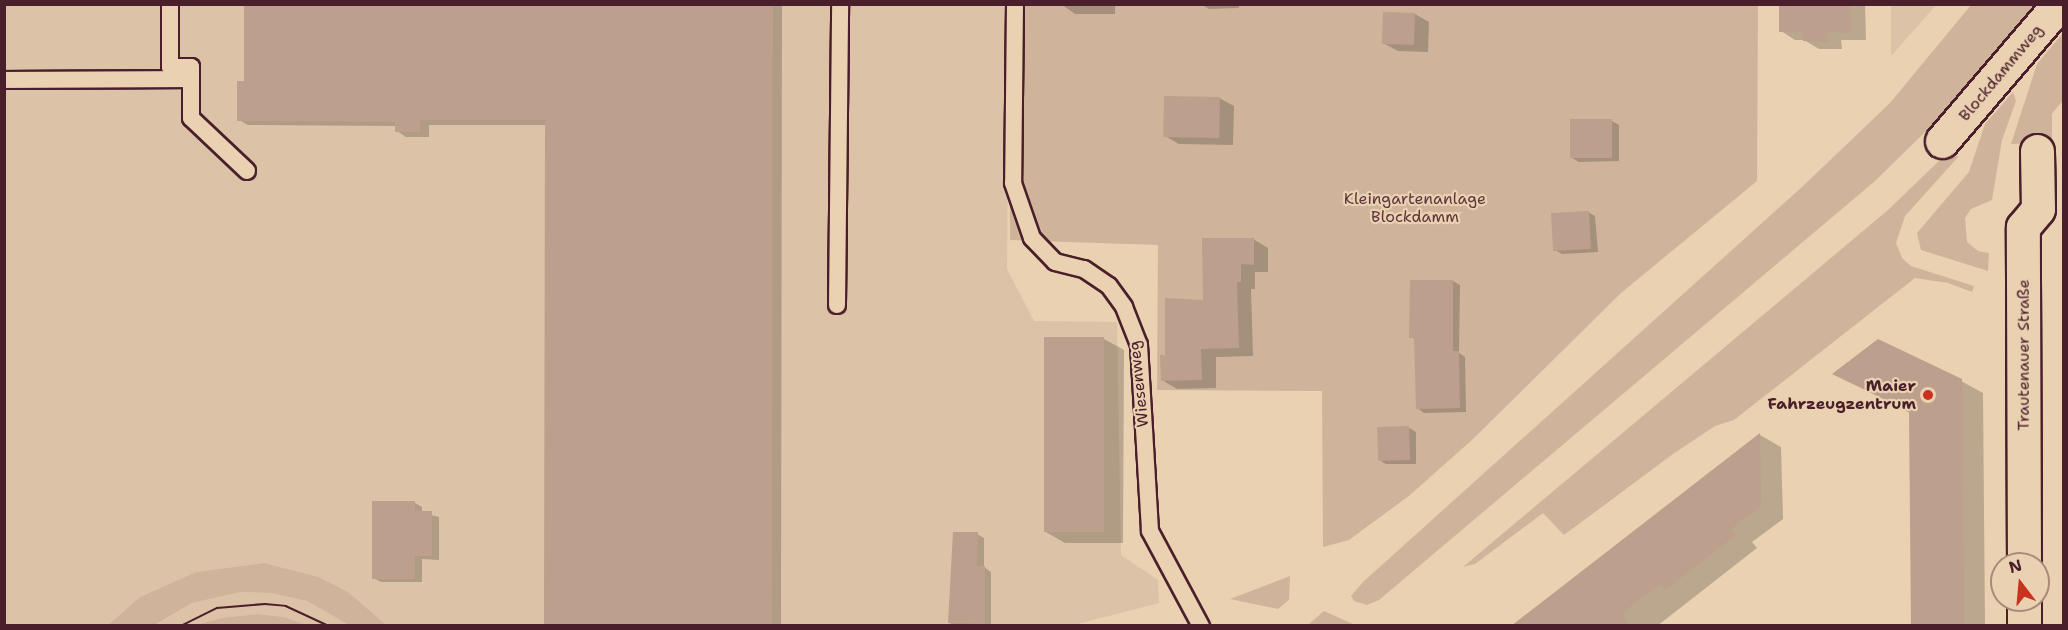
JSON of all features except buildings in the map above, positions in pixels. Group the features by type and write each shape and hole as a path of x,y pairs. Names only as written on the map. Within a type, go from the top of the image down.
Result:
{"street":[{"name":"Blockdammweg","path":"1942,141 2060,4"},
{"name":"Trautenauer Straße","path":"2024,552 2023,227 2037,209 2037,151"}],"lane":[{"path":"170,4 170,67 190,67 191,118 248,171"},
{"path":"837,305 840,4"},
{"name":"Wiesenweg","path":"1015,4 1013,183 1032,238 1055,262 1084,269 1109,286 1124,307 1138,345 1150,531 1201,626"},
{"path":"4,80 191,79"}],"shaded area":[{"path":"4,5 1009,5 1007,269 1034,321 1117,322 1121,555 1158,580 1159,603 1070,626 386,626 348,592 319,577 264,563 196,572 140,597 108,625 5,625"},
{"path":"1891,5 1936,5 1891,56"},
{"path":"241,592 271,593 307,601 349,625 307,625 284,617 258,614 221,618 196,625 155,626 192,603"}],"green space":[{"name":"Kleingartenanlage Blockdamm","path":"1009,5 1758,5 1757,181 1621,293 1473,439 1410,495 1349,540 1323,547 1322,391 1157,390 1158,245 1010,240"},
{"path":"1971,5 2037,5 1965,93 1875,181 1379,600 1367,605 1354,601 1351,596 1363,582 1802,187 1890,103"},
{"path":"2063,33 2063,100 2052,114 2052,143 2011,144 2037,64"},
{"path":"2013,92 2016,101 2002,140 1992,200 1971,209 1965,218 1967,242 1978,251 1989,253 1988,271 1921,250 1917,233 1969,172 1985,124"},
{"path":"1959,156 1905,216 1896,243 1902,258 1911,266 1974,286 1972,292 1948,283 1915,278 1734,420 1715,426 1673,454 1564,535 1543,513 1475,564 1463,567 1888,210 1941,159"},
{"path":"264,563 319,577 348,592 386,625 349,625 307,601 271,593 241,592 192,603 155,625 108,625 140,597 196,572"},
{"path":"1290,576 1289,600 1278,609 1230,599"},
{"path":"1324,611 1353,624 1357,625 1309,624"},
{"path":"258,614 284,617 307,625 196,625 221,618"}],"tram line":[{"path":"181,626 217,608 265,604 286,606 329,626"}],"place":[{"name":"Maier Fahrzeugzentrum","path":"1928,395"}]}
